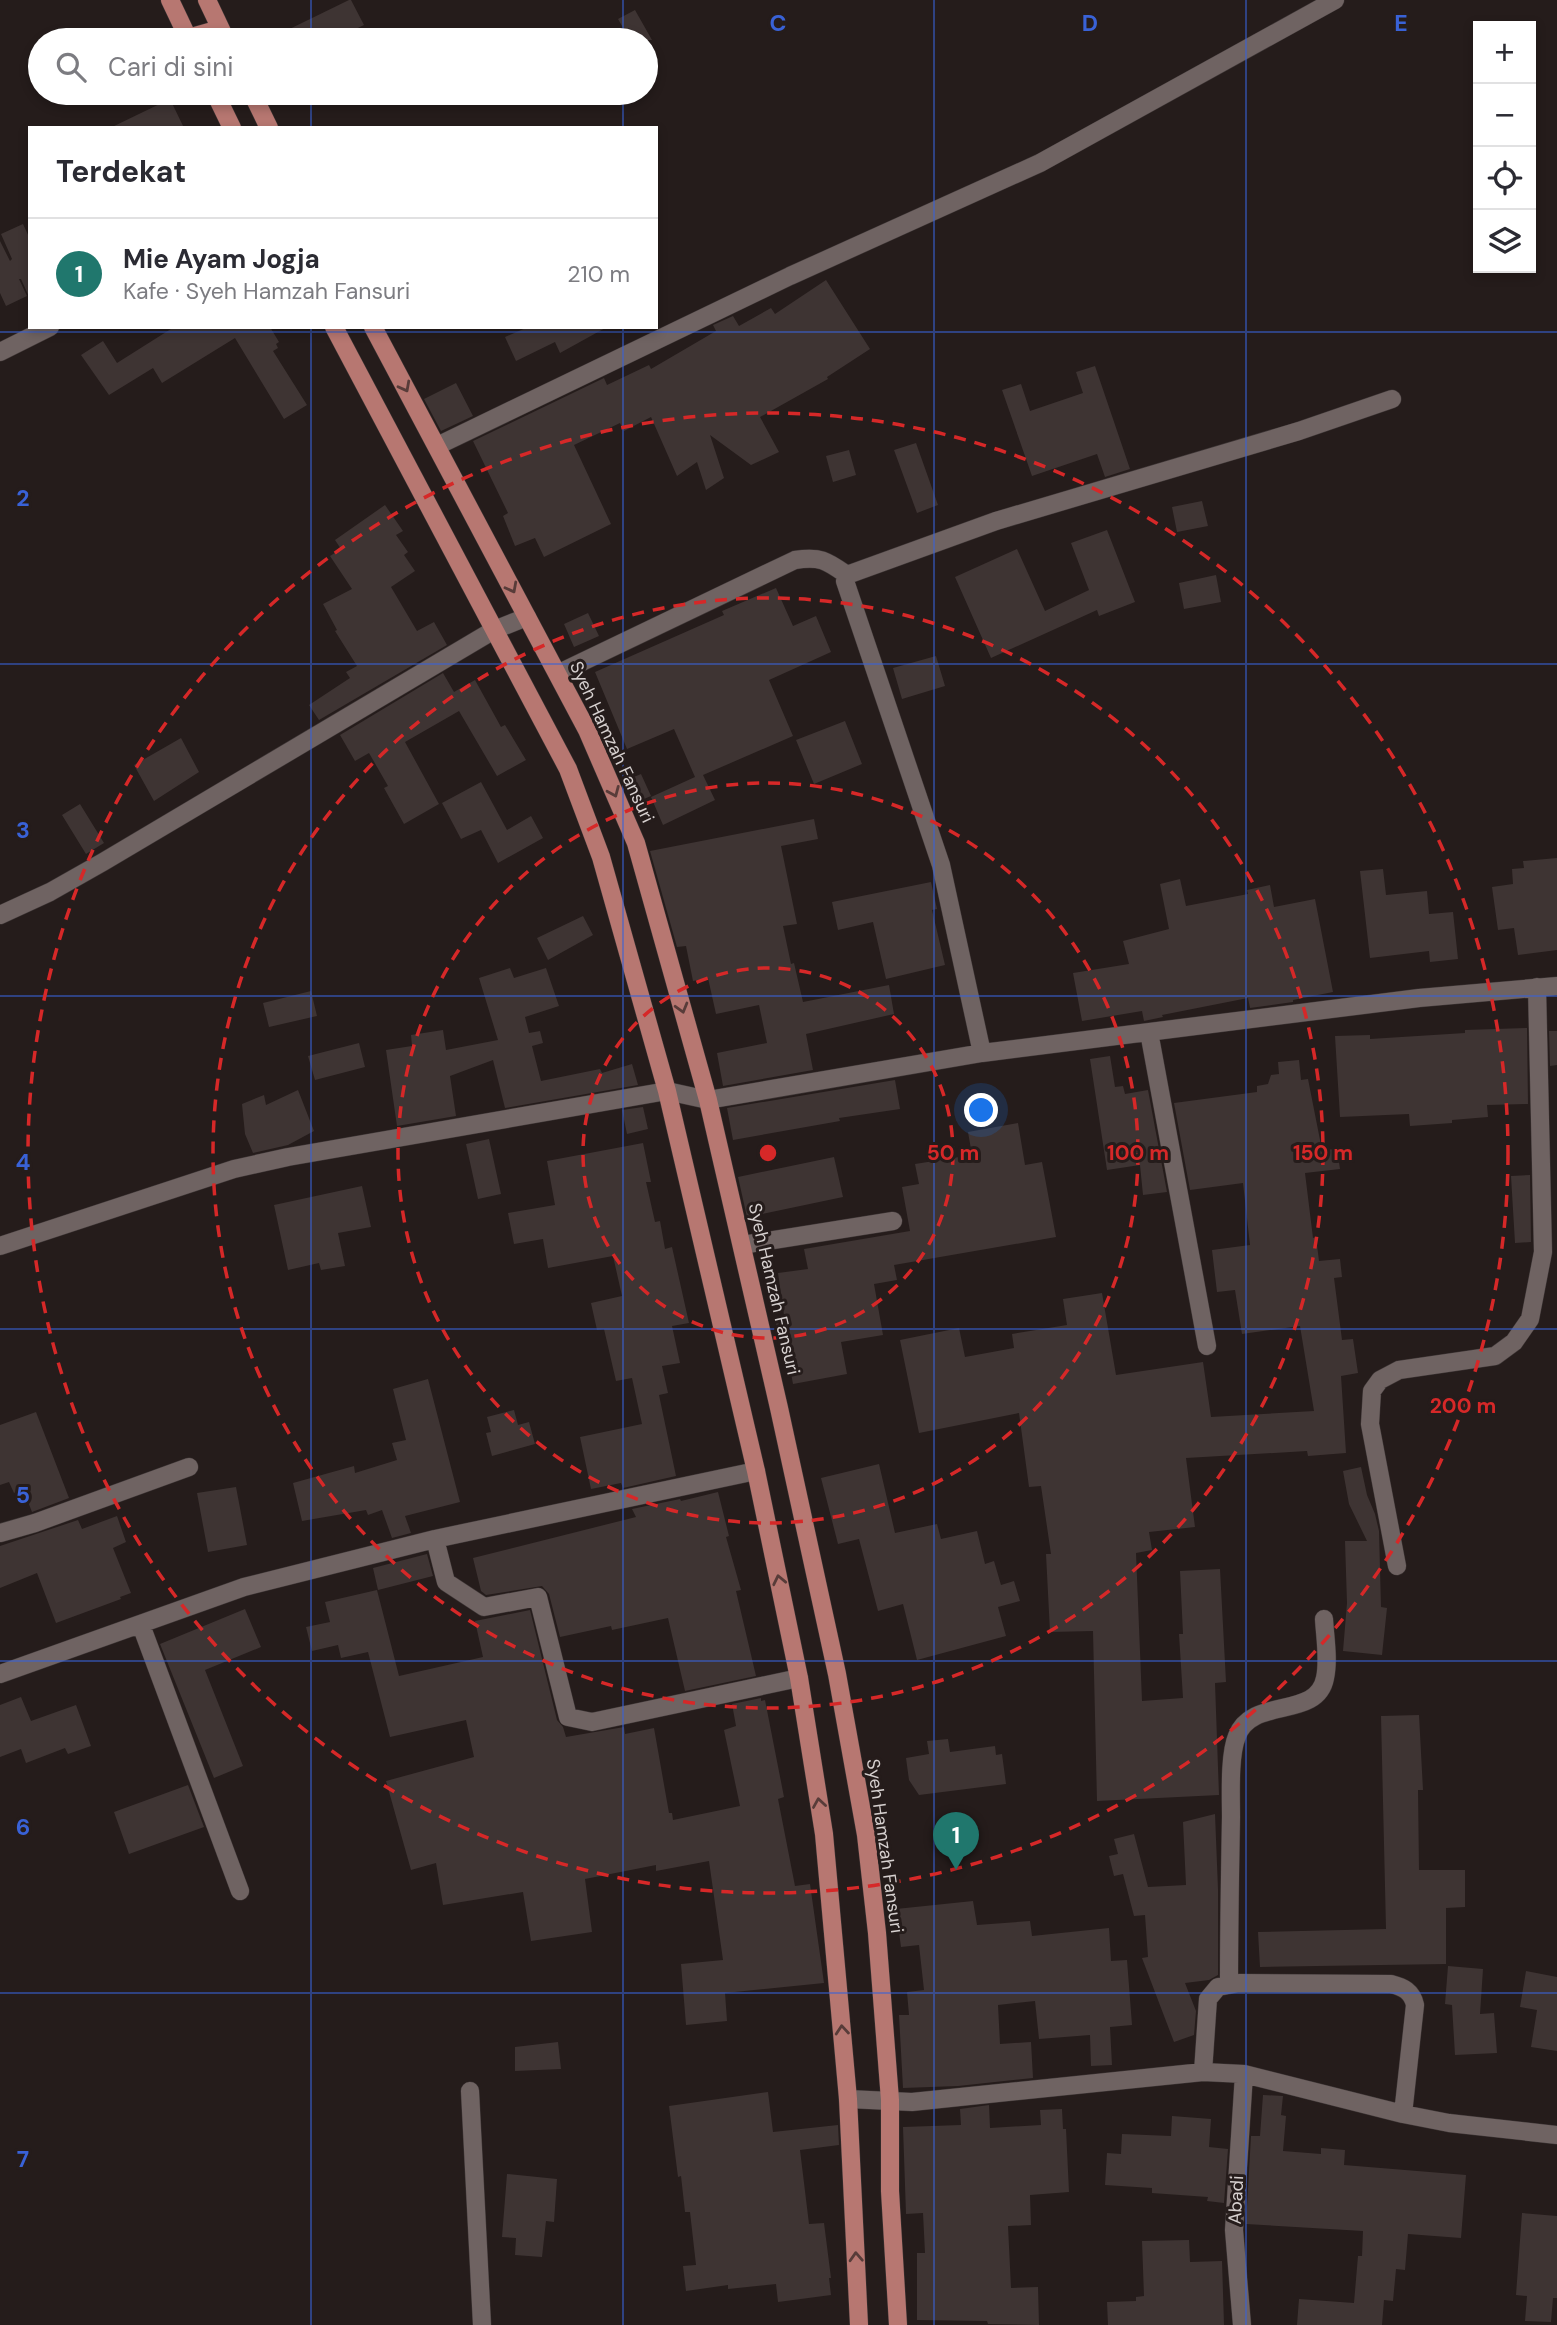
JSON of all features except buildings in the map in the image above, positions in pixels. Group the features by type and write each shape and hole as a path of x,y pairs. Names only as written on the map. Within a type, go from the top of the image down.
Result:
{"main road":[{"path":"170,0 184,28"},
{"path":"206,0 220,28"},
{"path":"221,105 231,126"},
{"path":"258,105 268,126"},
{"path":"335,329 568,769 601,857 667,1091 757,1471 799,1678 824,1834 848,2099 859,2325"},
{"name":"Syeh Hamzah Fansuri","path":"374,329 559,673 636,843 708,1100 834,1661 866,1835 891,2101 890,2191 898,2325"}],"street":[{"path":"437,446 789,276 1040,163 1335,0"},
{"path":"0,352 46,329"},
{"path":"847,576 996,522 1299,431 1392,399"},
{"path":"559,673 795,560 814,557 826,561 847,576"},
{"path":"847,576 845,581 941,865 982,1053"},
{"path":"0,915 50,892 103,862 494,630 527,617"},
{"path":"0,1246 234,1170 302,1155 667,1091 708,1100 982,1053 1419,998 1557,986"},
{"path":"1397,1566 1370,1424 1372,1391 1380,1380 1399,1370 1495,1356 1514,1342 1530,1319 1543,1252 1537,988"},
{"path":"1149,1032 1207,1346"},
{"path":"742,1245 893,1221"},
{"path":"0,1533 35,1523 189,1466"},
{"path":"2,1668 141,1625 244,1587 435,1539 757,1471"},
{"path":"435,1539 446,1582 484,1607 538,1597 568,1717 592,1722 799,1678"},
{"path":"1228,1983 1231,1780 1236,1738 1242,1727 1252,1718 1266,1711 1301,1704 1319,1692 1325,1678 1324,1619"},
{"path":"141,1625 240,1891"},
{"path":"1203,2072 1208,1999 1218,1987 1228,1983 1391,1984 1404,1987 1415,2005 1403,2114"},
{"path":"848,2099 912,2102 1203,2072 1244,2074 1449,2123 1557,2135"},
{"name":"Abadi","path":"1242,2325 1234,2230 1244,2074"},
{"path":"470,2091 482,2325"}],"place":[{"name":"Mie Ayam Jogja","path":"956,1870"}]}
